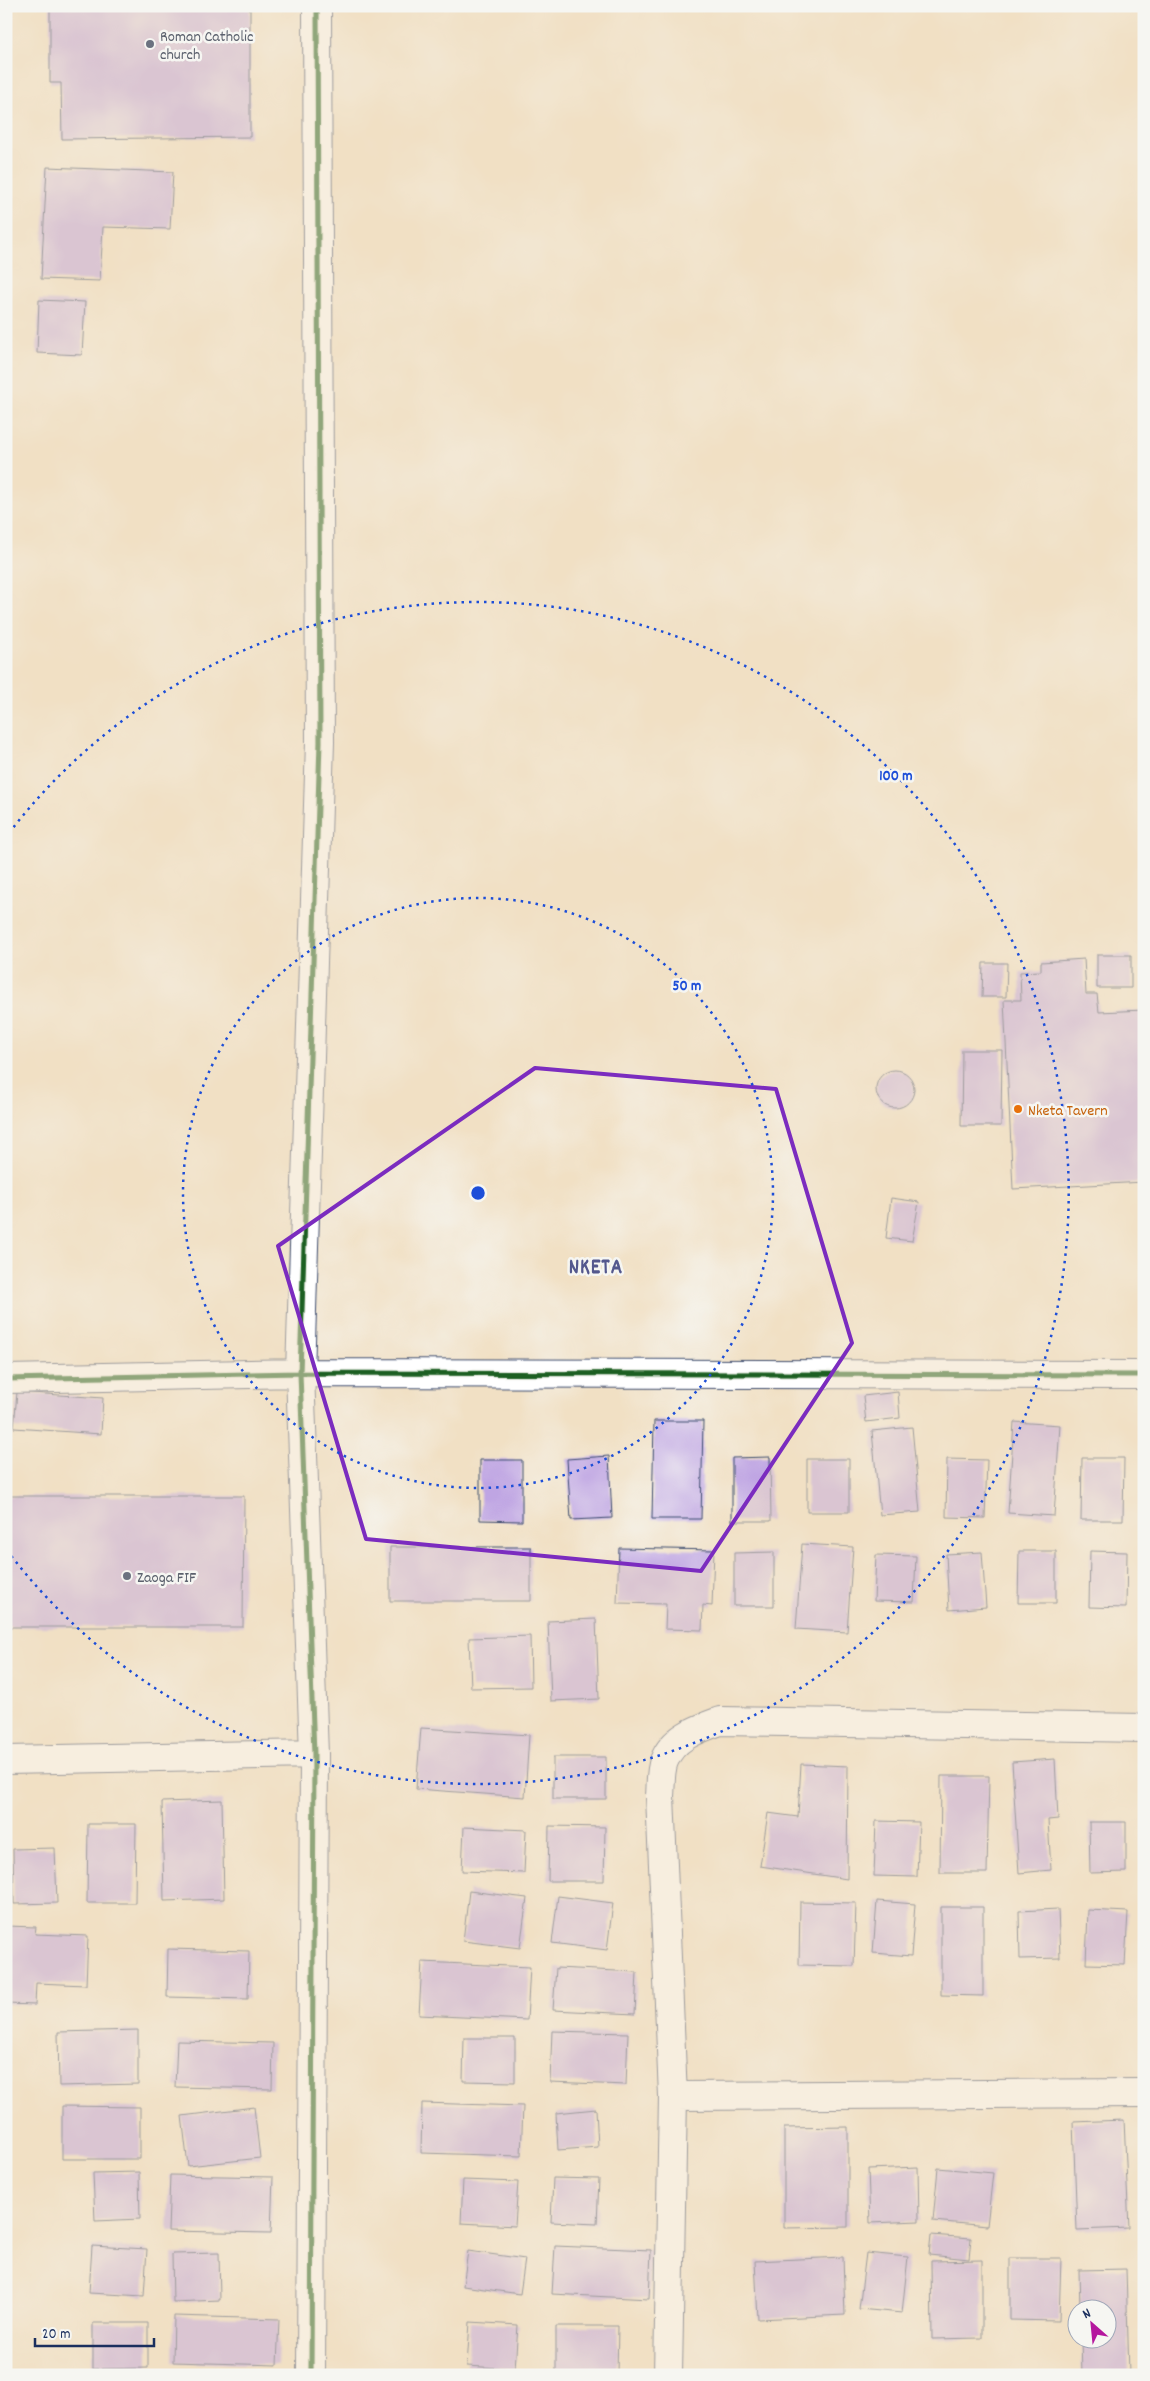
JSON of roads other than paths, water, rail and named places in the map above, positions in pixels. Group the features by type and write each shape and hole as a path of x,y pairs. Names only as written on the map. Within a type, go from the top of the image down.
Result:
{"street":[{"path":"311,2375 314,1754 300,1373 320,742 317,6"},
{"path":"6,1379 300,1373 1144,1375"},
{"path":"668,2375 674,2096 660,1796 664,1761 679,1740 695,1729 720,1721 1144,1728"},
{"path":"6,1760 314,1754"},
{"path":"674,2096 1144,2093"}],"place":[{"name":"Roman Catholic church","path":"150,44"},
{"name":"Nketa Tavern","path":"1018,1109"},
{"name":"Zaoga FIF","path":"127,1576"}],"district":[{"name":"NKETA","path":"596,1266"}]}
